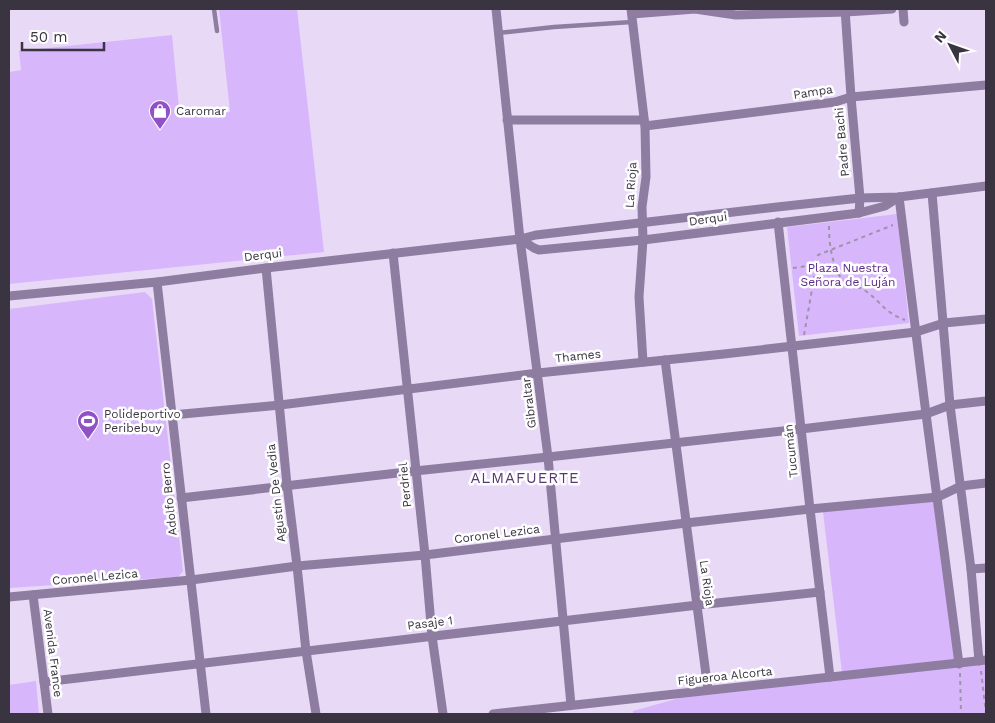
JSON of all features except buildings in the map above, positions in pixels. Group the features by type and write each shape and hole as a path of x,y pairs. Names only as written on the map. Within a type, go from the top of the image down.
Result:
{"street":[{"name":"Gibraltar","path":"496,9 520,239 548,458 571,705"},
{"path":"632,15 695,9 736,15 892,9"},
{"path":"903,9 904,22"},
{"name":"Padre Bachi","path":"845,10 860,198 859,213"},
{"name":"La Rioja","path":"632,15 644,123 646,178 642,206 643,240 638,297 643,362"},
{"name":"Pampa","path":"507,120 644,123 835,102 851,97 986,85"},
{"name":"Derqui","path":"9,296 157,282 777,207 860,198 899,197 986,186"},
{"path":"932,193 950,406 983,661"},
{"path":"899,197 959,664"},
{"name":"Derqui","path":"520,239 539,250 643,240 859,213 885,206 899,197"},
{"name":"Tucumán","path":"778,222 783,269 797,345 801,429 830,677"},
{"name":"Perdriel","path":"393,252 432,636 443,714"},
{"name":"Agustín De Vedia","path":"266,268 287,486 298,566 306,651 316,714"},
{"name":"Adolfo Berro","path":"157,282 206,714"},
{"name":"Thames","path":"172,415 797,345 986,319"},
{"name":"La Rioja","path":"665,360 708,690"},
{"path":"181,498 415,470 548,458 926,414 950,406 986,401"},
{"name":"Coronel Lezica","path":"9,597 191,580 298,566 425,555 686,523 938,497 961,486 986,483"},
{"path":"971,569 986,568"},
{"name":"Pasaje 1","path":"44,682 820,592"},
{"name":"Avenida France","path":"33,595 48,714"},
{"name":"Figueroa Alcorta","path":"493,714 983,661"}],"lane":[{"path":"214,9 217,30"},
{"path":"498,33 554,27 632,15"}],"path":[{"path":"829,216 829,242 838,273"},
{"path":"797,345 818,255 902,221"},
{"path":"783,269 816,266 833,268 842,279 866,291 892,314 916,328"},
{"path":"983,661 986,714"},
{"path":"959,664 961,714"}],"green space":[{"name":"Caromar","path":"219,9 297,9 324,252 9,284 9,72 21,70 19,51 172,35 180,118 230,112"},
{"name":"Plaza Nuestra Señora de Luján","path":"897,214 909,323 799,336 787,227"},
{"name":"Polideportivo Peribebuy","path":"145,292 152,299 183,571 178,577 9,588 9,309"},
{"path":"936,499 955,659 842,673 823,512"},
{"path":"986,660 986,714 633,714 633,711 708,690"},
{"path":"36,681 39,714 9,714 9,685"}],"place":[{"name":"Caromar","path":"160,130"},
{"name":"Polideportivo Peribebuy","path":"88,440"}],"district":[{"name":"ALMAFUERTE","path":"525,478"}]}
